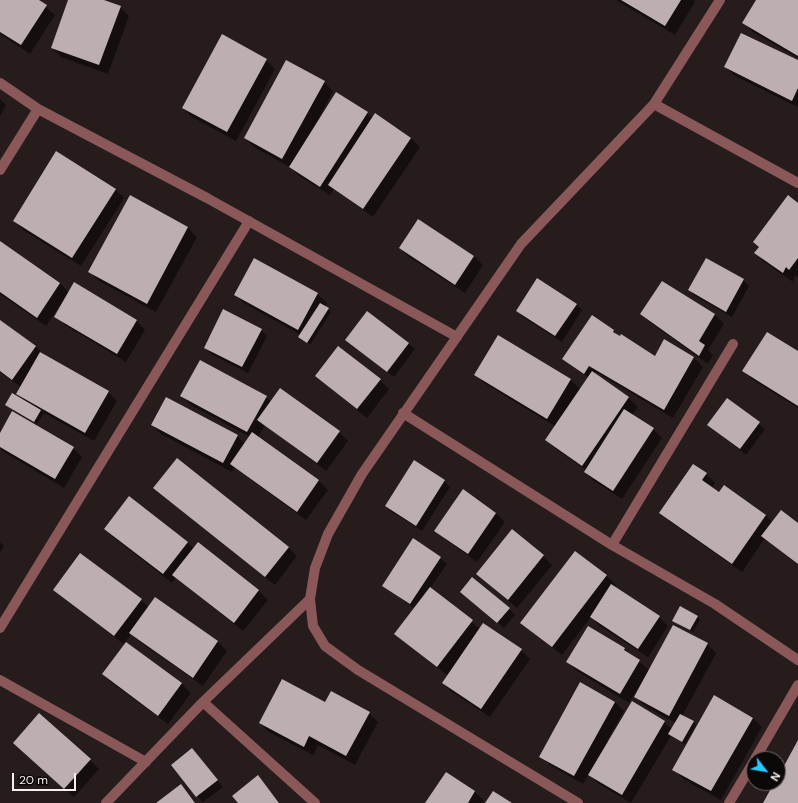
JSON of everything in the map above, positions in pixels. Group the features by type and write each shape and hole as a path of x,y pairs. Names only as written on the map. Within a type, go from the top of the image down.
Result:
{"street":[{"path":"578,803 358,670 325,646 313,626 310,599 315,568 328,534 362,474 521,244 654,104 720,0"},
{"path":"0,83 38,109 249,221 457,337"},
{"path":"654,104 798,183"},
{"path":"0,170 38,109"},
{"path":"0,628 249,221"},
{"path":"612,545 733,344"},
{"path":"403,413 612,545 714,604 798,660"},
{"path":"106,803 203,702 310,599"},
{"path":"0,680 146,762"},
{"path":"759,751 798,685"},
{"path":"203,702 316,803"},
{"path":"729,803 746,774"}],"building":[{"path":"0,0 39,0 47,5 21,45 0,32"},
{"path":"68,0 104,0 121,6 99,65 51,48"},
{"path":"621,0 681,0 665,26"},
{"path":"756,0 798,0 798,56 742,23"},
{"path":"741,33 798,60 798,88 792,101 724,67"},
{"path":"222,34 267,59 227,132 182,108"},
{"path":"286,60 325,81 282,159 244,138"},
{"path":"336,92 368,112 320,187 289,167"},
{"path":"375,113 411,138 363,209 328,185"},
{"path":"56,151 116,189 72,258 13,221"},
{"path":"130,195 188,227 147,304 88,272"},
{"path":"788,195 798,203 798,258 789,270 786,267 783,273 754,253 759,247 753,242"},
{"path":"418,219 474,256 455,285 399,248"},
{"path":"0,241 60,283 37,318 0,292"},
{"path":"254,258 318,293 298,330 234,295"},
{"path":"706,258 744,279 726,312 688,290"},
{"path":"537,278 577,304 555,336 516,311"},
{"path":"662,281 715,314 699,341 705,345 699,356 640,314"},
{"path":"74,282 137,320 117,354 54,317"},
{"path":"320,303 329,308 307,343 298,337"},
{"path":"223,309 262,329 242,367 204,348"},
{"path":"367,311 409,343 387,372 345,340"},
{"path":"592,315 614,330 613,332 620,336 621,334 655,356 664,339 694,357 664,410 589,366 584,374 562,359"},
{"path":"0,320 36,346 12,380 0,371"},
{"path":"767,332 798,351 798,406 742,371"},
{"path":"498,335 571,379 547,419 474,375"},
{"path":"338,346 381,379 357,409 315,376"},
{"path":"40,352 109,391 85,433 16,394"},
{"path":"200,360 267,396 247,432 180,396"},
{"path":"592,371 629,397 582,466 545,440"},
{"path":"280,388 340,431 317,463 257,420"},
{"path":"12,393 41,410 34,422 5,405"},
{"path":"166,397 238,435 223,463 151,425"},
{"path":"727,398 760,422 740,449 707,425"},
{"path":"624,409 654,428 613,491 584,472"},
{"path":"12,411 74,447 55,479 0,447 0,433"},
{"path":"252,432 319,480 297,512 230,464"},
{"path":"177,458 289,547 265,577 153,488"},
{"path":"414,460 445,480 416,526 385,506"},
{"path":"693,464 707,473 702,480 719,492 724,485 766,515 732,564 659,513"},
{"path":"463,489 496,513 468,554 434,531"},
{"path":"129,496 188,542 163,574 104,529"},
{"path":"781,510 798,523 798,564 761,536"},
{"path":"512,529 544,555 508,600 476,574"},
{"path":"413,538 441,557 410,604 382,586"},
{"path":"198,542 259,590 234,623 172,575"},
{"path":"575,551 607,575 552,647 520,623"},
{"path":"80,553 142,599 114,636 53,590"},
{"path":"472,577 510,608 497,623 460,592"},
{"path":"611,584 660,616 638,649 590,617"},
{"path":"430,587 473,620 437,667 394,634"},
{"path":"155,597 218,641 193,678 129,633"},
{"path":"680,606 698,616 690,630 672,621"},
{"path":"483,623 522,649 481,709 442,683"},
{"path":"673,625 708,643 669,716 634,697"},
{"path":"588,626 625,648 624,650 640,660 620,694 566,662"},
{"path":"126,642 182,683 158,716 102,674"},
{"path":"282,679 325,702 331,691 370,712 346,756 309,736 304,747 259,723"},
{"path":"580,682 615,702 574,776 539,757"},
{"path":"714,695 753,718 711,791 672,770"},
{"path":"632,701 665,721 622,795 588,775"},
{"path":"39,713 91,759 64,789 13,743"},
{"path":"680,714 694,721 682,742 668,734"},
{"path":"798,740 798,803 763,803 770,791 786,791 786,762"},
{"path":"192,748 218,780 196,797 171,765"},
{"path":"446,772 475,791 468,803 425,803"},
{"path":"258,775 279,803 238,803 232,796"},
{"path":"181,784 195,803 156,803"},
{"path":"493,791 512,803 485,803"}]}
